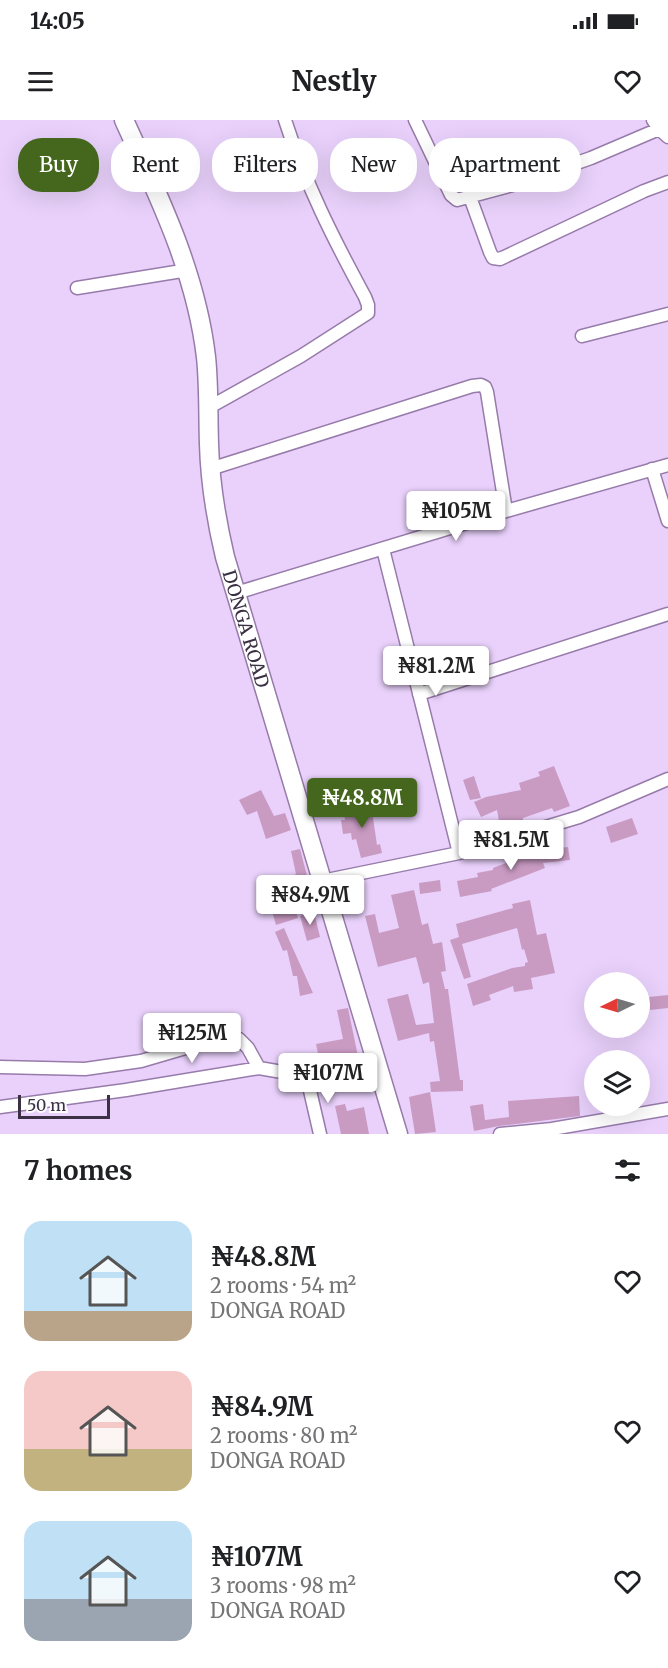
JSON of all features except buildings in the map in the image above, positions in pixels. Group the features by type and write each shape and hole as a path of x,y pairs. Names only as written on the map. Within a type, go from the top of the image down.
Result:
{"street":[{"name":"DONGA ROAD","path":"124,120 164,208 188,270 206,358 210,469 216,519 236,593 398,1134"},
{"path":"208,408 301,357 368,313 369,305 323,218 297,157 285,120"},
{"path":"415,120 451,195 457,200 520,183 591,158 662,127"},
{"path":"470,197 490,252 494,258 500,259 644,191 668,182"},
{"path":"77,288 188,270"},
{"path":"582,336 668,314"},
{"path":"210,469 481,385 487,392 506,510"},
{"path":"236,593 506,510 668,465"},
{"path":"652,470 668,521"},
{"path":"383,549 459,853"},
{"path":"419,694 668,614"},
{"path":"322,881 459,853 579,818 668,779"},
{"path":"0,1067 85,1069 141,1061 223,1037 239,1040 248,1048 259,1068"},
{"path":"0,1107 126,1090 259,1068 282,1072 308,1082 384,1082"},
{"path":"308,1082 320,1134"},
{"path":"500,1134 552,1129 668,1109"}]}
